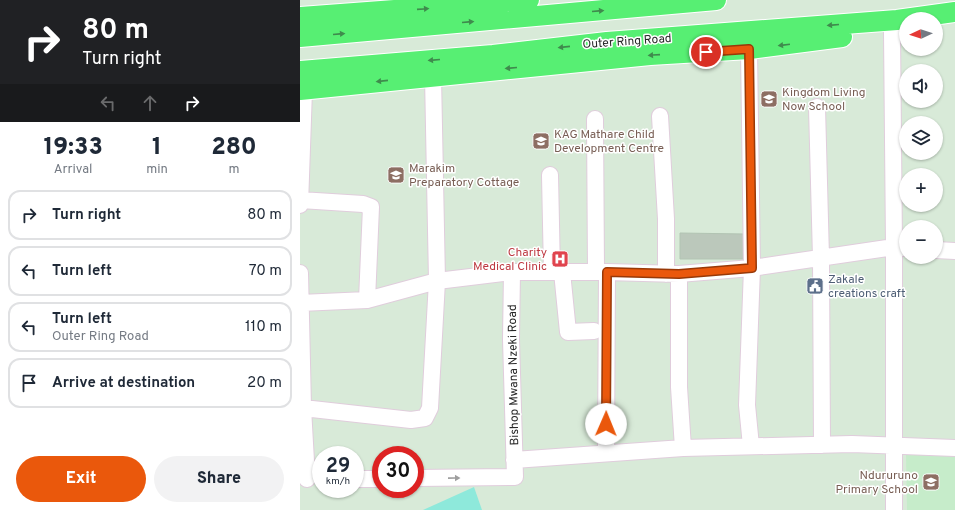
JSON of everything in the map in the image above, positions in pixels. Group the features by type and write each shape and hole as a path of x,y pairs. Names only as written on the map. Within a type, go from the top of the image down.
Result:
{"main road":[{"path":"300,17 390,6 529,0"},
{"path":"300,37 716,0"},
{"name":"Outer Ring Road","path":"301,84 493,55 607,42 897,20 955,12"},
{"path":"943,26 955,25"},
{"name":"Outer Ring Road","path":"301,84 433,76 650,55 749,49 899,31"}],"street":[{"path":"749,49 752,268 747,405 751,446"},
{"path":"899,56 900,220"},
{"path":"303,408 411,420 425,418 430,408 437,281 433,76"},
{"path":"300,204 301,84"},
{"path":"817,108 821,258 822,445"},
{"path":"660,116 683,448"},
{"path":"595,119 606,453"},
{"path":"550,175 557,272 568,332 594,331"},
{"path":"300,200 363,204 371,207 367,300"},
{"path":"301,303 367,300 437,281 512,272 672,274 752,268 899,248"},
{"path":"943,250 955,251"},
{"path":"894,510 894,446 900,264"},
{"name":"Bishop Mwana Nzeki Road","path":"424,478 515,477 512,272"},
{"path":"300,273 303,408 309,479"},
{"path":"514,460 683,448 751,446 822,445 955,448"}],"shaded area":[{"name":"Ndururuno Primary School","path":"906,455 955,455 955,510 907,510"},
{"path":"474,487 482,510 423,510"}],"building":[{"path":"680,233 745,234 745,259 680,259"},
{"name":"Charity Medical Clinic","path":"553,252 566,252 566,267 553,267"}],"place":[{"name":"Kingdom Living Now School","path":"769,99"},
{"name":"KAG Mathare Child Development Centre","path":"541,141"},
{"name":"Marakim Preparatory Cottage","path":"396,175"},
{"name":"Charity Medical Clinic","path":"560,259"},
{"name":"Zakale creations craft","path":"815,286"},
{"name":"Ndururuno Primary School","path":"931,482"}],"route":[{"path":"606,424 607,272 679,274 752,268 749,49 706,52"}]}
